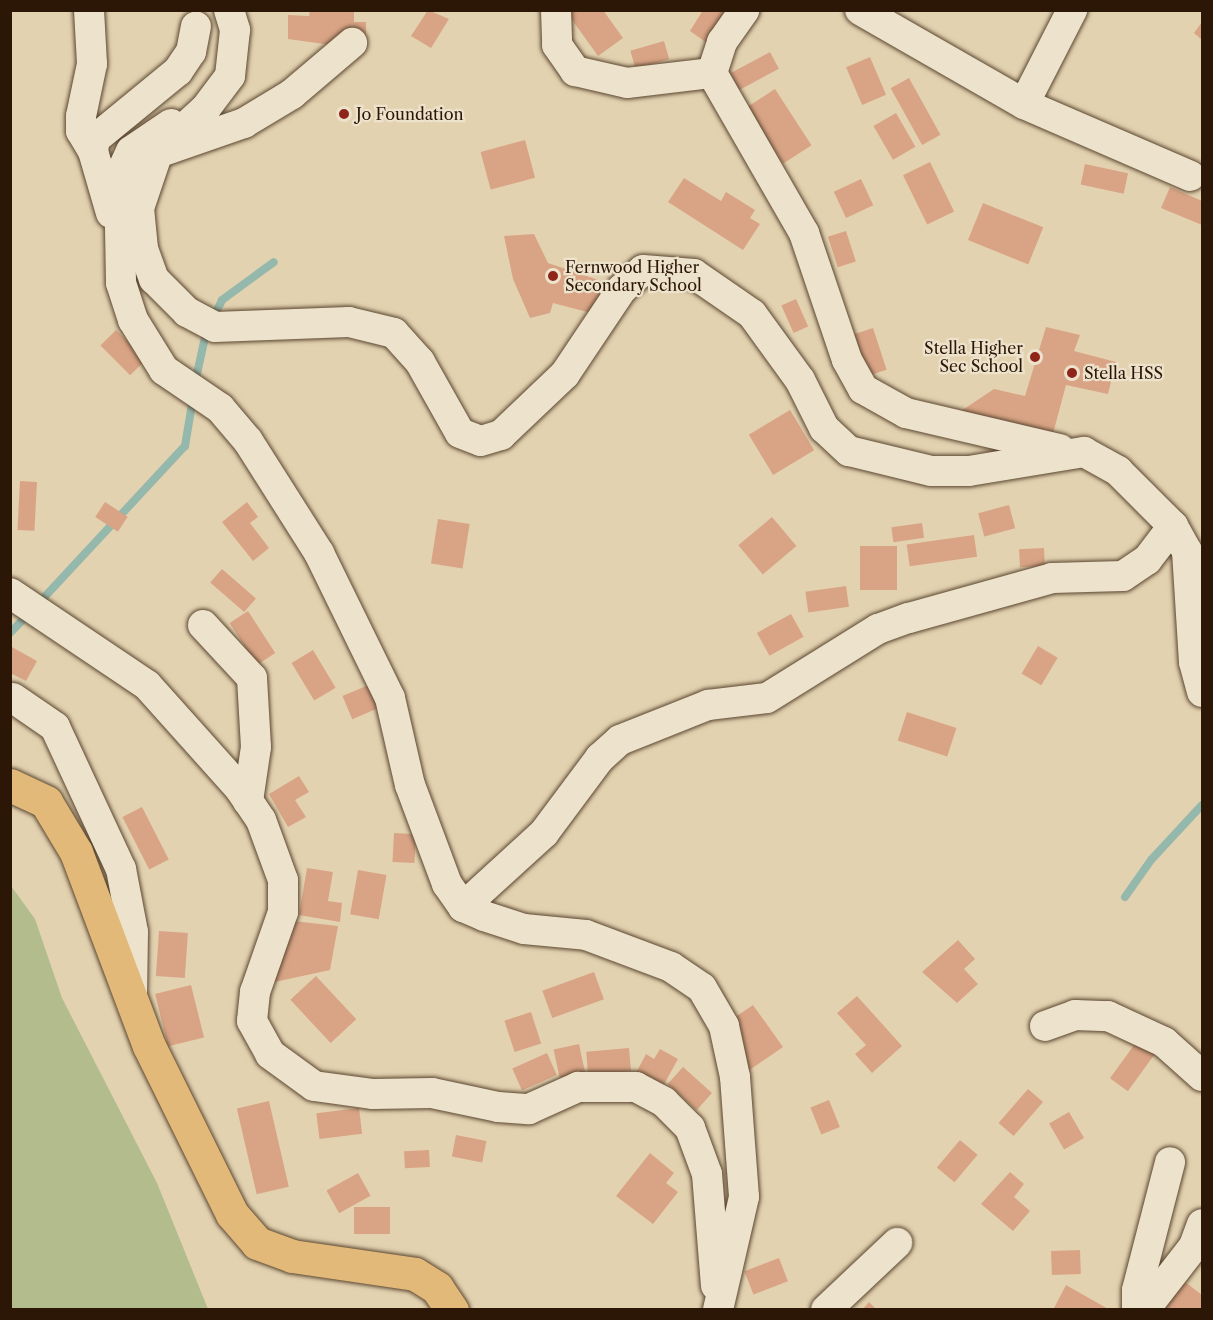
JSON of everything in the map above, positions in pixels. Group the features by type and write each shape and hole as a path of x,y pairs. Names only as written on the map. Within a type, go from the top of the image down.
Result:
{"main road":[{"path":"10,785 46,802 76,852 132,1000 232,1214 257,1243 292,1256 415,1274 437,1288 452,1310"}],"street":[{"path":"89,10 92,64 81,116 81,131 93,151 117,230"},
{"path":"229,10 235,30 230,76 206,108 158,152 139,208 143,249 154,279 187,312 216,327 349,322 393,333 420,362 460,433 470,441 501,435 527,414 565,374 622,289 644,270 666,268 694,274 752,314 800,380 824,428 849,451 931,471 969,471 1084,452"},
{"path":"556,10 557,45 575,71 654,84 712,73"},
{"path":"744,10 722,42 712,73 804,233 847,360 863,389 906,413 1084,452 1118,471 1173,526 1187,551 1194,662 1203,692"},
{"path":"1024,104 1072,10"},
{"path":"875,15 1024,104 1190,176"},
{"path":"93,151 103,129 157,93 178,70 191,52 196,26"},
{"path":"158,152 244,123 292,94 352,43"},
{"path":"206,108 159,130 131,151 119,177 117,230 121,283 147,345 164,370 220,408 248,441 324,563 390,698 434,856 463,907 524,929 586,935 632,950 702,988 724,1026 735,1077 744,1197 718,1310"},
{"path":"463,907 543,833 600,758 620,740 708,705 767,698 878,629 909,618 1052,578 1123,576 1147,560 1173,526"},
{"path":"10,593 147,685 248,801 276,850 283,880 283,912 255,992 252,1021 270,1054 314,1086 374,1094 432,1093 529,1109 578,1087 636,1087 664,1102 690,1128 707,1174 718,1310"},
{"path":"203,625 252,678 256,747 248,801"},
{"path":"13,698 55,728 121,869 133,932 132,1000"},
{"path":"1045,1026 1075,1015 1108,1016 1164,1042 1203,1076"},
{"path":"1170,1162 1137,1290 1138,1309 1149,1304 1200,1235"},
{"path":"826,1310 897,1243"}],"green space":[{"path":"11,886 35,919 62,998 157,1183 208,1309 11,1309"}],"building":[{"path":"310,10 354,10 354,22 366,22 366,37 339,36 339,46 288,39 288,15 309,16"},
{"path":"428,10 449,19 431,48 411,36"},
{"path":"565,10 603,10 623,38 598,56"},
{"path":"703,10 739,10 714,48 690,31"},
{"path":"1202,22 1202,40 1194,33"},
{"path":"664,41 669,59 636,69 630,51"},
{"path":"770,52 779,69 739,90 730,73"},
{"path":"870,57 886,95 862,105 846,67"},
{"path":"909,78 941,135 922,145 891,88"},
{"path":"775,89 811,145 783,164 746,108"},
{"path":"896,113 916,147 893,160 873,126"},
{"path":"525,140 535,178 491,190 481,152"},
{"path":"930,162 954,211 927,225 903,175"},
{"path":"1085,164 1128,173 1124,194 1081,185"},
{"path":"684,178 721,201 726,192 755,210 750,218 760,224 743,250 668,202"},
{"path":"861,179 873,205 846,218 834,192"},
{"path":"1170,187 1202,201 1202,225 1161,208"},
{"path":"983,203 1043,227 1028,264 968,240"},
{"path":"846,231 856,261 838,267 828,237"},
{"name":"Fernwood Higher Secondary School","path":"534,234 548,263 610,284 591,313 553,303 550,313 530,318 513,279 504,236"},
{"path":"796,299 808,326 794,333 781,306"},
{"name":"Stella HSS","path":"1046,327 1080,335 1074,351 1116,362 1108,394 1066,385 1051,441 958,413 994,389 1025,396"},
{"path":"873,328 887,370 868,376 854,334"},
{"path":"116,330 146,360 130,375 100,346"},
{"path":"790,410 814,450 773,475 749,435"},
{"path":"20,481 37,482 34,531 17,530"},
{"path":"105,502 128,517 118,532 95,517"},
{"path":"247,502 258,517 250,523 269,548 253,561 222,522"},
{"path":"1009,505 1015,528 984,536 978,513"},
{"path":"772,517 796,546 763,574 738,545"},
{"path":"438,519 470,524 463,568 431,563"},
{"path":"922,523 924,538 893,542 891,527"},
{"path":"974,535 977,557 910,566 907,544"},
{"path":"860,546 897,546 897,590 860,590"},
{"path":"1044,548 1045,566 1020,567 1019,549"},
{"path":"222,569 256,599 244,612 210,583"},
{"path":"846,586 849,607 808,613 805,592"},
{"path":"248,611 275,653 257,665 230,623"},
{"path":"791,614 804,637 769,656 757,633"},
{"path":"10,646 37,661 26,681 10,673"},
{"path":"1038,646 1058,658 1041,685 1022,673"},
{"path":"313,650 336,688 314,701 292,663"},
{"path":"371,684 381,707 352,719 342,696"},
{"path":"907,712 956,728 947,757 898,741"},
{"path":"299,776 309,792 295,800 306,817 288,827 269,794"},
{"path":"142,807 169,860 149,870 122,817"},
{"path":"394,833 416,834 414,863 392,862"},
{"path":"307,868 333,872 328,901 342,903 340,922 299,915"},
{"path":"358,870 387,875 379,919 350,914"},
{"path":"293,921 338,926 330,970 270,983"},
{"path":"159,931 188,933 185,978 156,976"},
{"path":"958,940 975,959 964,969 978,984 957,1003 922,972"},
{"path":"594,972 604,999 552,1018 542,991"},
{"path":"316,976 356,1019 331,1043 290,1000"},
{"path":"191,985 204,1037 168,1046 155,994"},
{"path":"857,996 902,1046 872,1073 855,1054 866,1045 837,1013"},
{"path":"753,1005 783,1047 748,1071 728,1022"},
{"path":"531,1012 541,1043 515,1052 504,1021"},
{"path":"1137,1041 1155,1054 1128,1091 1110,1078"},
{"path":"579,1044 585,1072 560,1078 554,1049"},
{"path":"629,1048 631,1071 588,1075 586,1052"},
{"path":"660,1049 678,1059 662,1088 636,1073 646,1054 654,1059"},
{"path":"547,1053 557,1075 522,1090 512,1068"},
{"path":"683,1067 712,1093 697,1110 668,1084"},
{"path":"1028,1089 1043,1102 1014,1136 998,1123"},
{"path":"829,1100 840,1127 821,1134 810,1107"},
{"path":"269,1101 289,1187 257,1194 237,1108"},
{"path":"359,1108 362,1134 319,1139 316,1113"},
{"path":"1069,1112 1084,1138 1064,1149 1049,1124"},
{"path":"456,1135 486,1141 482,1163 452,1157"},
{"path":"960,1140 978,1155 954,1182 937,1168"},
{"path":"429,1150 430,1167 405,1168 404,1151"},
{"path":"650,1153 674,1173 666,1183 678,1192 653,1224 616,1196"},
{"path":"1010,1172 1024,1184 1014,1197 1030,1211 1013,1231 981,1204"},
{"path":"358,1173 371,1196 339,1213 327,1190"},
{"path":"354,1207 390,1207 390,1234 354,1234"},
{"path":"1080,1250 1081,1274 1052,1275 1051,1251"},
{"path":"779,1258 788,1281 753,1295 744,1271"},
{"path":"1180,1278 1202,1295 1202,1310 1156,1310"},
{"path":"1066,1285 1110,1310 1053,1310"},
{"path":"869,1302 877,1310 862,1310"}],"waterway":[{"path":"213,318 222,300 274,262"},
{"path":"195,383 207,328"},
{"path":"38,604 185,446 193,398"},
{"path":"10,633 30,612"},
{"path":"1125,897 1151,860 1202,805"}],"place":[{"name":"Jo Foundation","path":"344,114"},
{"name":"Fernwood Higher Secondary School","path":"553,276"},
{"name":"Stella Higher Sec School","path":"1035,357"},
{"name":"Stella HSS","path":"1072,373"}]}
